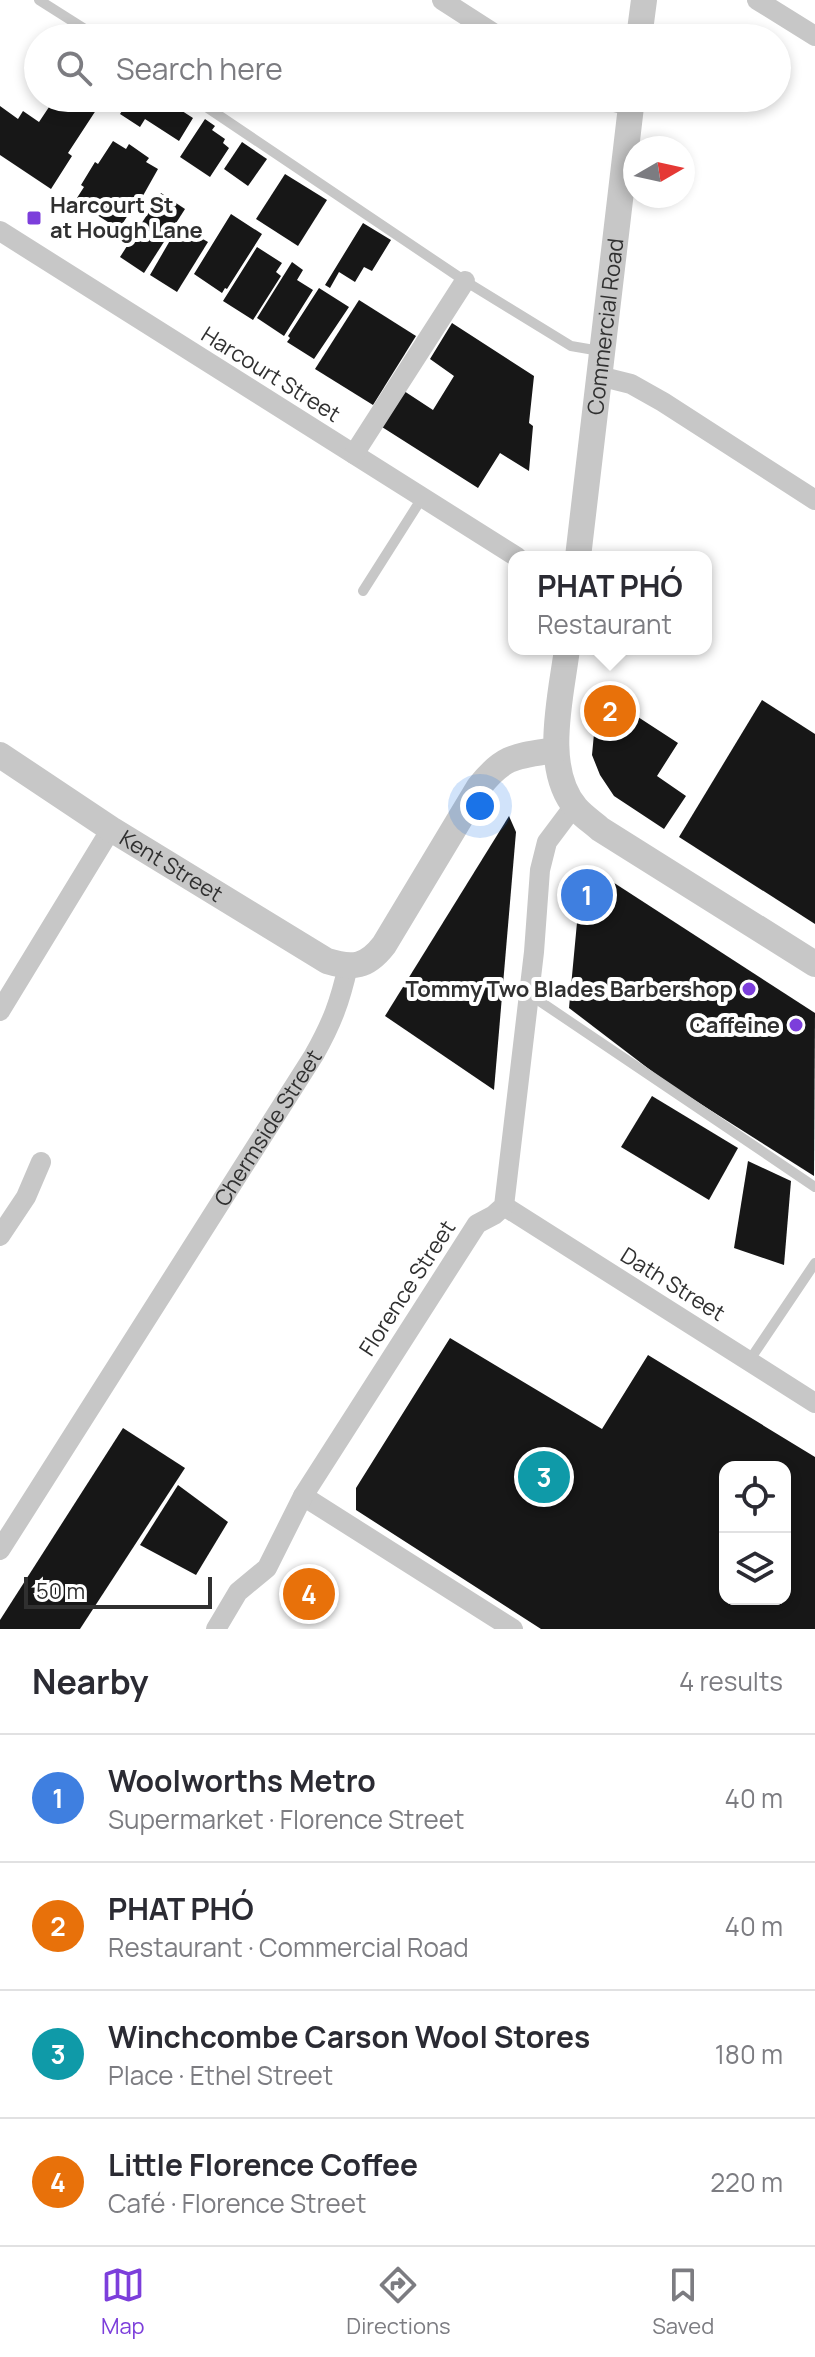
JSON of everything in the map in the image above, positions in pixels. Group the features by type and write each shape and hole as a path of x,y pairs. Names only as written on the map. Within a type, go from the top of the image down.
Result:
{"street":[{"path":"442,0 479,24"},
{"path":"641,24 644,0"},
{"path":"757,0 815,36"},
{"name":"Commercial Road","path":"579,551 630,112"},
{"name":"Harcourt Street","path":"0,231 508,551"},
{"path":"354,454 465,281"},
{"path":"601,364 815,500"},
{"path":"566,655 555,750 563,785 574,806 600,829 815,964"},
{"path":"348,966 374,958 384,945 479,787 492,771 506,760 555,750"},
{"name":"Kent Street","path":"0,755 111,829 327,961 348,966"},
{"path":"504,1206 540,870 547,842 574,806"},
{"path":"0,1011 111,829"},
{"name":"Chermside Street","path":"0,1550 314,1055 331,1026 348,966"},
{"path":"0,1236 26,1197 41,1162"},
{"name":"Dath Street","path":"504,1206 815,1403"},
{"name":"Florence Street","path":"216,1629 238,1592 267,1568 303,1496 477,1224 504,1206"},
{"path":"303,1496 513,1629"}],"lane":[{"path":"39,0 77,24"},
{"path":"214,112 465,281 601,364"},
{"path":"363,591 422,498"},
{"path":"529,994 815,1187"},
{"path":"749,1361 815,1263"}],"building":[{"path":"0,106 18,119 23,111 39,122 46,112 95,112 68,153 72,156 51,189 0,155"},
{"path":"184,112 193,118 179,141 145,119 140,127 120,114"},
{"path":"205,119 215,126 212,130 225,139 223,143 229,148 210,177 180,157"},
{"path":"113,141 126,149 129,144 149,158 146,162 158,169 131,217 128,215 119,229 75,201 95,162 98,164"},
{"path":"242,142 267,159 248,186 224,169"},
{"path":"285,174 327,200 298,246 256,219"},
{"path":"161,193 185,209 144,273 120,257"},
{"path":"231,214 262,234 222,293 194,274"},
{"path":"363,223 391,240 372,271 364,267 355,282 339,272 330,288 325,285"},
{"path":"179,225 208,242 177,292 150,275"},
{"path":"257,247 282,263 276,272 281,276 253,320 223,301"},
{"path":"292,262 303,270 297,280 313,290 284,336 257,318"},
{"path":"319,288 349,307 314,359 287,342"},
{"path":"359,300 416,336 373,405 315,369"},
{"path":"452,323 534,376 529,423 533,426 529,471 500,453 478,488 382,427 404,391 433,410 454,376 430,359"},
{"path":"598,691 678,743 657,776 686,796 664,829 614,796 600,775 592,755"},
{"path":"762,700 815,734 815,924 679,837"},
{"path":"509,816 516,832 494,1090 385,1016"},
{"path":"588,866 815,1013 814,1176 666,1082 569,1008 582,869"},
{"path":"652,1096 738,1148 709,1200 621,1147"},
{"path":"748,1161 791,1181 784,1265 734,1248"},
{"path":"450,1338 602,1429 648,1355 815,1457 815,1629 541,1629 356,1510 356,1488"},
{"path":"123,1428 185,1468 80,1629 0,1629 0,1620"},
{"path":"178,1485 228,1522 196,1575 140,1545"}],"place":[{"name":"Harcourt St at Hough Lane","path":"34,218"},
{"name":"PHAT PHÓ","path":"610,711"},
{"name":"Woolworths Metro","path":"587,895"},
{"name":"Tommy Two Blades Barbershop","path":"749,989"},
{"name":"Caffeine","path":"796,1025"},
{"name":"Winchcombe Carson Wool Stores","path":"544,1477"},
{"name":"Little Florence Coffee","path":"309,1594"}]}
